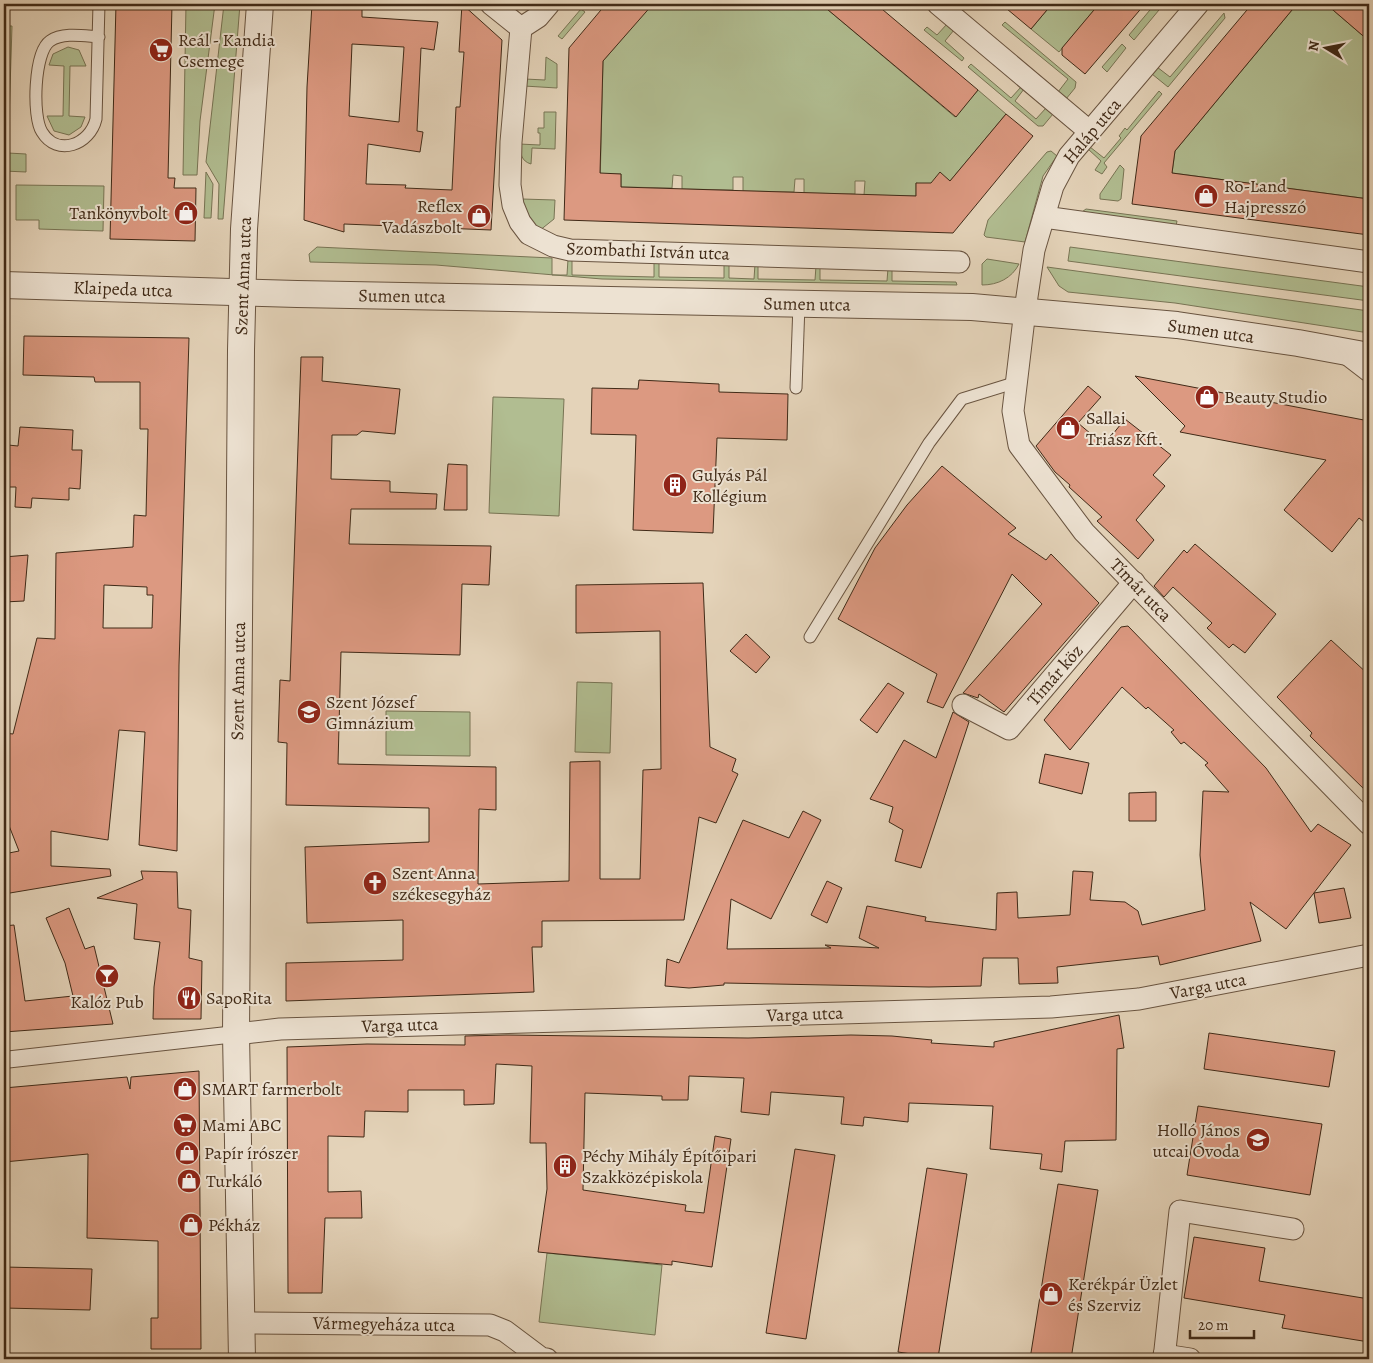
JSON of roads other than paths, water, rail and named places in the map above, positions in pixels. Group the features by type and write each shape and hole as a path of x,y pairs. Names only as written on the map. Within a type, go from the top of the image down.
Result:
{"street":[{"name":"Szent Anna utca","path":"242,1359 236,1034 242,293 244,229 260,4"},
{"path":"491,4 521,28 538,16 549,4"},
{"path":"938,4 1089,132"},
{"name":"Haláp utca","path":"1025,310 1034,250 1053,186 1063,164 1198,4"},
{"name":"Szombathi István utca","path":"521,28 512,133 510,185 517,216 529,234 536,239 552,246 570,250 959,262"},
{"path":"1044,217 1369,262"},
{"name":"Klaipeda utca","path":"4,285 242,293"},
{"name":"Sumen utca","path":"242,293 948,306 1025,310 1177,326 1369,356"},
{"name":"Tímár utca","path":"1025,310 1012,411 1019,446 1084,532 1369,824"},
{"path":"1343,351 1369,371"},
{"name":"Tímár köz","path":"963,705 1009,729 1134,582"},
{"name":"Varga utca","path":"236,1034 290,1028 1051,1007 1139,999 1369,955"},
{"path":"4,1060 236,1034"},
{"path":"1190,1359 1164,1357 1180,1211 1293,1228"},
{"name":"Vármegyeháza utca","path":"242,1323 490,1325 505,1331 520,1352 544,1359"}],"lane":[{"path":"99,37 60,37 45,45 40,55 38,122 45,137 55,143 74,144 86,139 93,130 96,120 99,37 100,4"},
{"path":"796,388 799,304"},
{"path":"810,637 929,443 962,399 1017,382"}],"place":[{"name":"Reál - Kandia Csemege","path":"161,50"},
{"name":"Ro-Land Hajpresszó","path":"1206,196"},
{"name":"Tankönyvbolt","path":"186,213"},
{"name":"Reflex Vadászbolt","path":"479,216"},
{"name":"Beauty Studio","path":"1207,397"},
{"name":"Sallai Triász Kft.","path":"1068,428"},
{"name":"Gulyás Pál Kollégium","path":"675,485"},
{"name":"Szent József Gimnázium","path":"309,712"},
{"name":"Szent Anna székesegyház","path":"375,883"},
{"name":"Kalóz Pub","path":"107,976"},
{"name":"SapoRita","path":"189,998"},
{"name":"SMART farmerbolt","path":"185,1089"},
{"name":"Mami ABC","path":"185,1125"},
{"name":"Holló János utcai Óvoda","path":"1258,1140"},
{"name":"Papír írószer","path":"187,1153"},
{"name":"Péchy Mihály Építőipari Szakközépiskola","path":"565,1166"},
{"name":"Turkáló","path":"189,1181"},
{"name":"Pékház","path":"191,1225"},
{"name":"Kerékpár Üzlet és Szerviz","path":"1051,1294"}]}
